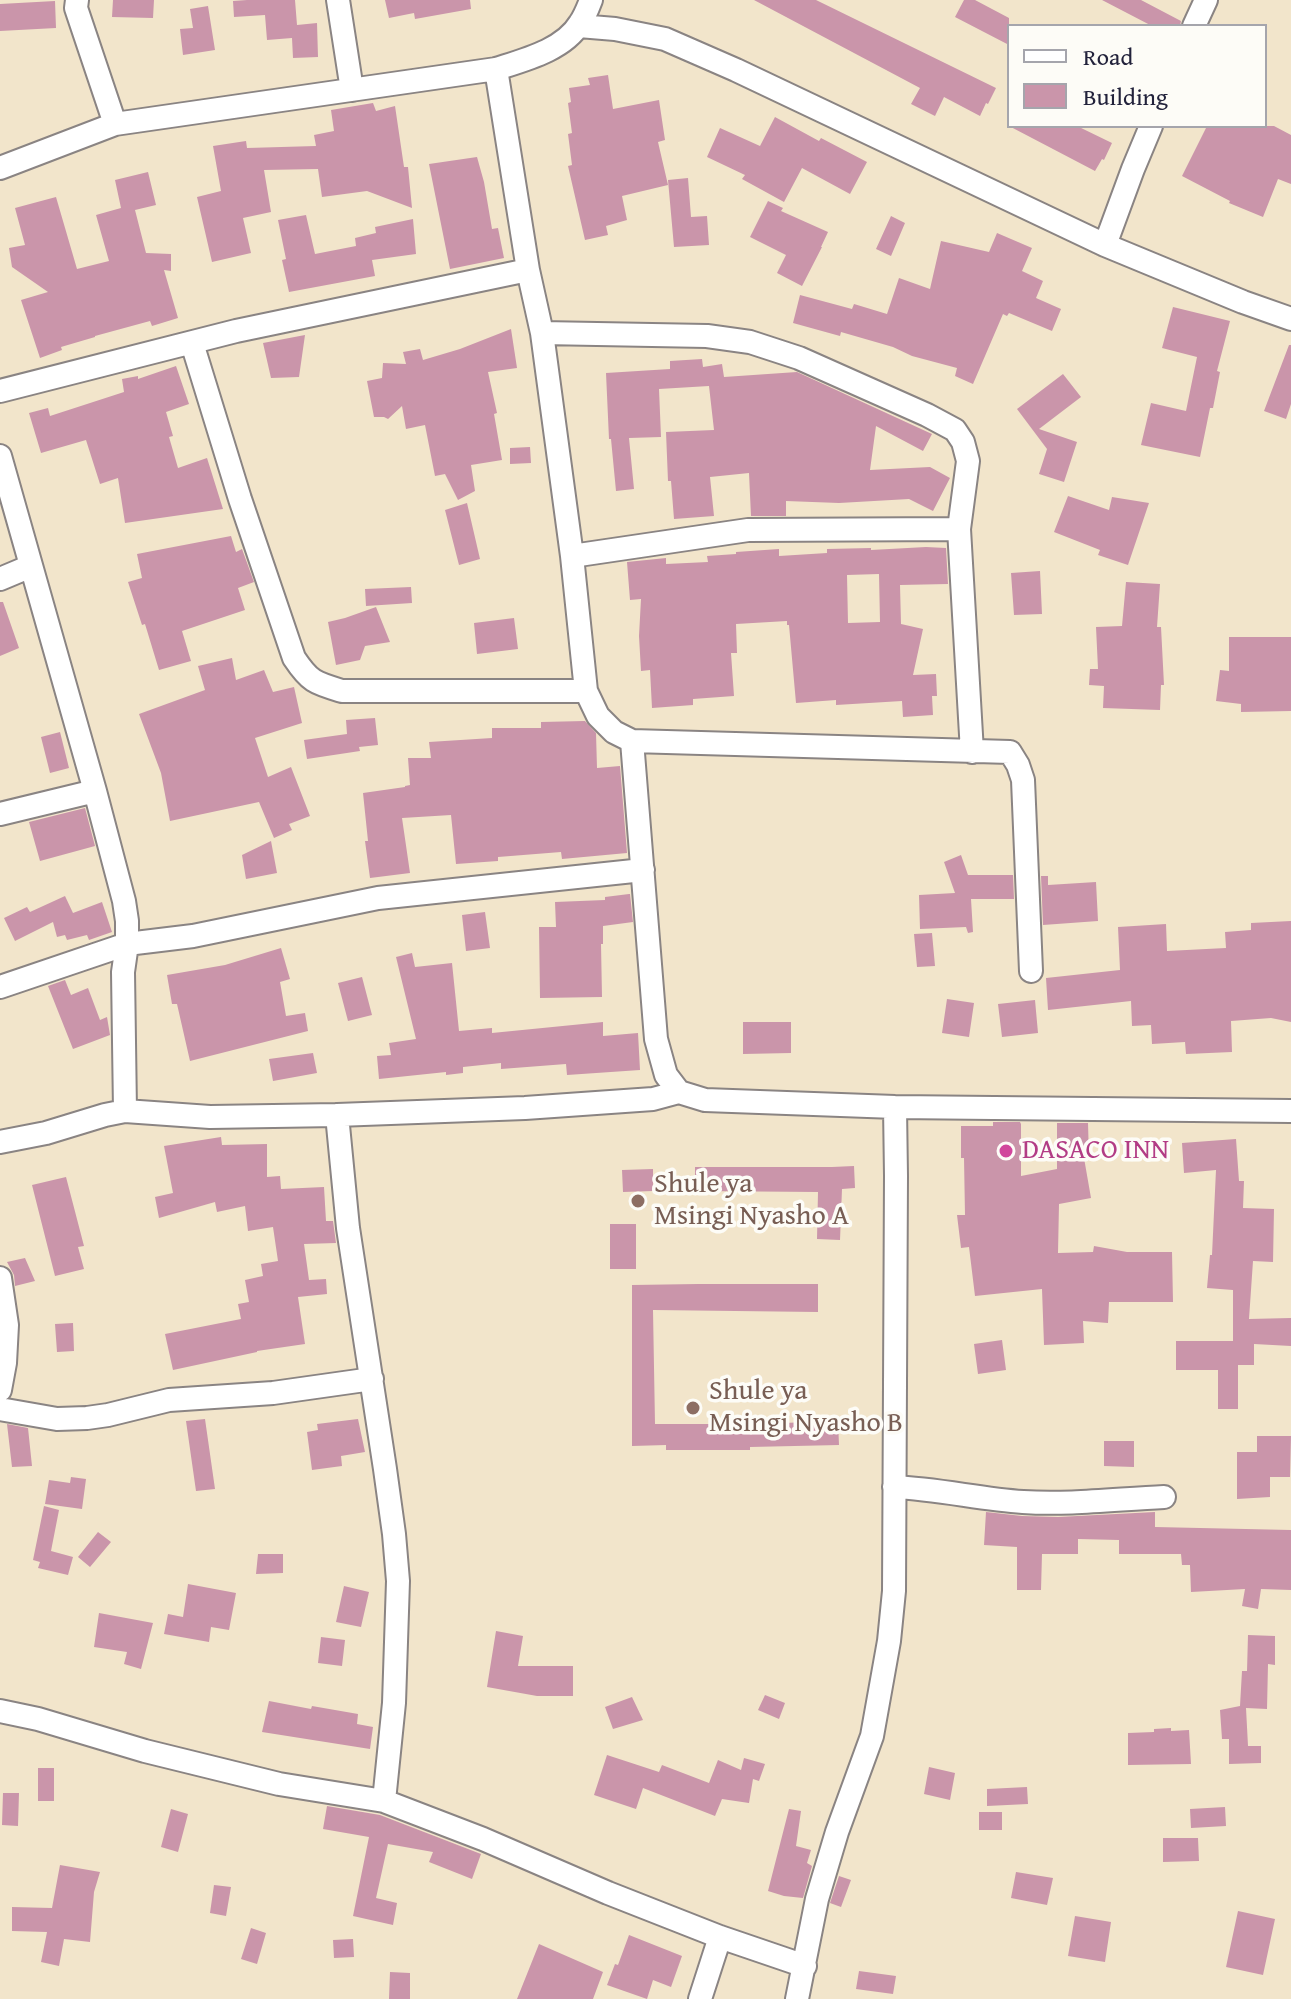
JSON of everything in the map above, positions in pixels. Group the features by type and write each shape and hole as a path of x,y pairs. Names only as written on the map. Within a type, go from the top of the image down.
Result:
{"street":[{"path":"77,0 76,8 115,124"},
{"path":"338,0 352,90"},
{"path":"0,168 115,124 496,69 538,56 559,43 579,26 591,0"},
{"path":"1195,24 1206,0"},
{"path":"579,26 615,29 665,39 1105,245 1291,319"},
{"path":"496,69 528,270 542,333 572,556 586,691 598,716 614,732 632,741 1010,752 1023,780 1031,971"},
{"path":"1105,245 1150,128"},
{"path":"0,391 236,331 528,270"},
{"path":"542,333 707,336 750,342 799,358 955,430 963,442 968,461 959,529 972,752"},
{"path":"192,343 289,644 306,676 342,691 586,691"},
{"path":"0,456 124,901 127,921 123,972 125,1111"},
{"path":"572,556 748,530 959,529"},
{"path":"0,579 31,566"},
{"path":"632,741 656,1039 666,1075 679,1092"},
{"path":"0,814 95,791"},
{"path":"0,987 127,944 193,936 378,898 643,870"},
{"path":"0,1142 125,1111 210,1117 337,1115 525,1108 653,1099 679,1092 705,1100 895,1107 1291,1111"},
{"path":"797,1999 817,1899 837,1832 872,1736 889,1641 894,1591 895,1107"},
{"path":"337,1115 348,1228 394,1534 398,1581 394,1703 384,1801"},
{"path":"0,1278 7,1325 0,1390"},
{"path":"0,1409 57,1419 87,1418 169,1400 273,1393 372,1379"},
{"path":"894,1487 1026,1502 1164,1497"},
{"path":"0,1711 279,1784 384,1801 720,1937 805,1966"},
{"path":"700,1999 720,1937"}],"building":[{"path":"113,0 154,0 153,18 112,17"},
{"path":"295,0 297,25 317,23 318,57 293,58 292,38 267,40 265,15 234,17 233,1"},
{"path":"385,0 470,0 471,9 415,19 414,13 389,18"},
{"path":"754,0 816,0 996,88 980,116 944,97 935,116 911,104 920,88"},
{"path":"964,0 975,0 1009,18 1007,44 955,17"},
{"path":"1102,0 1141,0 1181,21 1180,24 1148,24"},
{"path":"55,1 56,28 0,31 0,4"},
{"path":"208,6 215,50 183,55 180,29 193,28 190,9"},
{"path":"608,75 613,109 659,100 665,140 658,142 668,185 622,196 627,220 606,226 608,235 585,240 568,166 572,165 568,134 572,133 569,88 590,85 588,78"},
{"path":"373,103 376,111 395,106 404,167 408,167 412,208 367,191 322,197 318,169 264,170 271,212 243,218 251,253 212,262 197,197 221,191 213,146 246,141 247,148 316,146 314,135 334,131 331,110"},
{"path":"775,117 867,162 850,194 802,168 784,202 742,179 745,175 707,157 720,128 760,146"},
{"path":"1274,126 1291,135 1291,184 1278,179 1263,217 1229,203 1182,176 1206,128"},
{"path":"1013,128 1081,128 1112,143 1095,171"},
{"path":"477,157 492,229 498,228 504,258 450,269 429,164"},
{"path":"148,172 156,205 135,210 146,253 171,254 171,271 164,270 178,318 152,326 150,321 95,336 61,347 62,350 40,358 21,300 48,292 12,267 9,248 25,245 15,208 56,197 77,269 109,261 96,215 121,208 115,180"},
{"path":"688,178 691,217 707,216 709,245 674,247 668,180"},
{"path":"768,201 783,208 781,211 828,232 802,286 777,273 786,255 750,237"},
{"path":"306,215 315,254 356,246 355,238 376,233 375,227 413,219 416,254 372,260 375,276 289,292 278,220"},
{"path":"891,216 905,223 891,256 876,249"},
{"path":"997,233 1032,248 1022,271 1043,281 1036,298 1061,309 1052,331 1009,313 1007,316 1003,314 973,384 955,376 957,368 841,332 840,336 793,323 800,295 852,309 854,304 887,314 899,278 930,289 941,241 989,252"},
{"path":"1173,307 1230,321 1200,457 1141,445 1151,403 1186,411 1197,357 1162,348"},
{"path":"511,329 517,368 488,372 497,413 494,414 502,460 471,465 475,491 458,500 445,474 435,476 425,425 406,429 402,406 388,419 374,417 367,381 382,378 383,363 406,364 403,352 420,349 423,360"},
{"path":"305,335 299,377 271,378 263,343"},
{"path":"1289,345 1291,404 1286,419 1264,411"},
{"path":"702,359 703,367 722,364 724,377 797,372 932,434 923,451 876,426 870,470 930,467 950,478 933,511 909,499 839,503 786,501 786,516 751,516 749,473 710,477 714,516 674,519 671,481 668,481 666,432 714,430 709,386 659,389 661,437 629,438 634,489 616,491 609,439 606,373 670,369 670,361"},
{"path":"176,366 189,404 166,412 178,468 207,458 223,509 125,523 118,478 100,484 86,440 41,453 29,413 48,408 50,416 124,392 122,379 138,376 138,379"},
{"path":"1063,374 1081,397 1039,429 1077,442 1064,482 1039,474 1047,449 1017,409"},
{"path":"530,447 531,463 510,464 510,448"},
{"path":"1068,496 1109,510 1112,497 1149,503 1128,565 1098,555 1100,550 1054,532"},
{"path":"467,503 480,559 459,565 445,510"},
{"path":"231,536 236,552 242,549 254,582 238,588 245,610 182,631 191,661 159,670 128,582 142,578 137,554"},
{"path":"946,548 948,584 900,585 901,624 923,629 913,675 936,674 937,696 932,696 933,715 903,717 902,701 836,705 836,700 796,703 787,621 736,624 737,653 731,653 734,696 693,699 693,705 652,708 650,670 641,671 641,599 630,600 627,562 666,558 666,564 708,562 707,556 779,549 779,556 827,553 827,549","holes":["879,574 880,622 848,623 847,575"]},
{"path":"1040,571 1042,614 1014,615 1011,573"},
{"path":"1126,582 1160,584 1157,627 1161,627 1164,685 1161,685 1160,710 1103,708 1104,686 1089,685 1090,669 1098,669 1096,627 1122,626"},
{"path":"411,587 412,603 366,606 365,589"},
{"path":"0,602 3,602 19,648 0,656"},
{"path":"376,607 390,642 365,646 360,660 336,665 328,622"},
{"path":"514,618 518,649 477,654 474,623"},
{"path":"1229,637 1291,637 1291,711 1241,712 1241,704 1216,701 1220,670 1229,671"},
{"path":"232,658 236,680 264,670 273,692 294,687 302,723 255,738 268,777 291,767 310,816 289,824 292,830 274,838 259,802 170,821 161,773 139,714 205,690 198,666"},
{"path":"375,718 378,745 359,747 360,751 307,759 304,740 347,734 346,720"},
{"path":"585,721 596,733 597,768 620,766 627,853 562,859 561,852 456,864 451,815 402,818 410,873 370,878 363,793 410,785 408,758 431,758 429,742 492,738 492,728 541,728 541,722"},
{"path":"60,732 69,768 50,773 41,737"},
{"path":"85,808 95,846 40,861 29,822"},
{"path":"271,841 277,873 246,879 242,855"},
{"path":"961,855 968,875 1013,875 1014,899 971,899 973,932 968,933 966,927 920,929 919,895 955,893 944,862"},
{"path":"1041,876 1048,876 1048,885 1096,882 1098,921 1043,925"},
{"path":"630,894 633,922 603,926 602,997 540,998 539,927 556,927 555,902 605,900 605,897"},
{"path":"65,896 73,913 102,902 112,932 89,940 87,935 67,940 65,935 57,937 53,922 15,941 4,918 27,907 30,912"},
{"path":"485,912 490,948 466,951 462,915"},
{"path":"1291,921 1291,1022 1271,1018 1231,1021 1232,1052 1186,1054 1185,1042 1152,1044 1151,1025 1132,1026 1131,1001 1048,1010 1046,978 1120,970 1118,927 1166,924 1167,951 1226,948 1225,932 1251,930 1251,923"},
{"path":"932,933 935,966 917,967 914,934"},
{"path":"281,948 290,979 280,982 286,1016 305,1013 308,1031 190,1061 177,1004 172,1004 167,975 225,965"},
{"path":"412,953 415,967 452,963 459,1031 492,1028 492,1033 603,1022 603,1036 638,1033 640,1070 567,1075 566,1064 501,1069 501,1063 463,1067 463,1073 379,1079 377,1056 391,1055 389,1043 416,1039 396,957"},
{"path":"362,977 372,1015 348,1021 338,983"},
{"path":"65,980 71,995 88,988 100,1020 107,1017 110,1035 73,1049 48,986"},
{"path":"947,999 974,1003 969,1037 942,1033"},
{"path":"1035,1000 1038,1033 1002,1037 998,1004"},
{"path":"743,1022 791,1022 791,1053 743,1054"},
{"path":"313,1053 317,1073 273,1081 269,1059"},
{"path":"993,1122 1020,1122 1021,1176 1057,1169 1057,1123 1088,1123 1089,1158 1084,1158 1091,1198 1059,1204 1058,1253 1093,1252 1094,1246 1127,1252 1172,1252 1173,1302 1109,1302 1108,1323 1083,1321 1084,1343 1044,1345 1042,1289 975,1296 969,1247 961,1248 957,1215 965,1215 961,1126 993,1126"},
{"path":"221,1137 222,1145 267,1144 267,1177 280,1176 281,1189 324,1187 326,1221 333,1221 336,1243 304,1244 309,1280 326,1279 327,1294 298,1297 305,1344 257,1351 173,1370 165,1334 241,1319 238,1304 249,1302 245,1280 263,1276 261,1264 278,1261 273,1227 248,1231 245,1206 217,1212 215,1202 159,1218 155,1197 173,1193 164,1146"},
{"path":"1236,1139 1239,1181 1244,1181 1243,1208 1274,1209 1273,1262 1253,1261 1249,1319 1291,1318 1291,1346 1254,1344 1254,1365 1238,1365 1238,1409 1218,1409 1218,1370 1176,1370 1176,1341 1233,1341 1233,1290 1207,1288 1212,1255 1216,1170 1184,1173 1182,1143"},
{"path":"854,1166 855,1188 842,1189 840,1240 817,1239 818,1192 695,1191 695,1167"},
{"path":"653,1169 653,1191 623,1192 622,1170"},
{"path":"66,1177 84,1246 78,1247 84,1269 55,1276 32,1185"},
{"path":"610,1224 636,1224 636,1269 610,1269"},
{"path":"25,1258 35,1281 15,1286 14,1275 7,1262"},
{"path":"818,1284 818,1312 653,1310 655,1424 838,1421 839,1445 750,1447 750,1450 666,1450 666,1445 632,1446 632,1285"},
{"path":"73,1323 74,1351 57,1352 55,1324"},
{"path":"1002,1340 1006,1370 978,1374 974,1344"},
{"path":"205,1419 215,1489 196,1491 186,1421"},
{"path":"358,1419 365,1452 341,1456 342,1466 312,1470 307,1432 318,1430 317,1424"},
{"path":"7,1424 28,1428 32,1466 12,1467"},
{"path":"1257,1436 1291,1436 1290,1477 1270,1477 1270,1497 1237,1499 1237,1452 1257,1452"},
{"path":"1104,1441 1134,1441 1134,1467 1104,1466"},
{"path":"71,1477 86,1479 82,1509 45,1504 49,1480 70,1483"},
{"path":"44,1506 59,1510 51,1551 73,1557 68,1575 38,1568 40,1562 33,1560"},
{"path":"986,1512 1058,1517 1155,1512 1155,1527 1291,1530 1291,1590 1261,1589 1258,1609 1242,1606 1245,1589 1191,1592 1190,1565 1182,1565 1181,1554 1119,1554 1119,1540 1078,1539 1078,1554 1042,1554 1041,1590 1017,1590 1017,1547 984,1545"},
{"path":"98,1532 111,1542 90,1567 78,1557"},
{"path":"258,1554 283,1554 283,1573 256,1574"},
{"path":"188,1584 236,1593 229,1630 211,1627 209,1642 164,1634 168,1614 183,1617"},
{"path":"344,1586 369,1592 361,1627 336,1622"},
{"path":"99,1613 153,1623 141,1669 124,1664 127,1652 94,1647"},
{"path":"496,1631 523,1636 518,1666 573,1666 573,1696 537,1696 487,1687"},
{"path":"1248,1635 1275,1636 1275,1665 1268,1664 1267,1709 1246,1708 1248,1746 1261,1746 1261,1763 1229,1764 1229,1739 1222,1739 1220,1710 1240,1706 1242,1671 1247,1671"},
{"path":"321,1637 345,1640 342,1666 318,1663"},
{"path":"765,1695 785,1703 779,1719 758,1710"},
{"path":"632,1697 643,1720 613,1729 605,1707"},
{"path":"269,1701 358,1714 357,1724 373,1727 370,1749 262,1732"},
{"path":"1171,1728 1171,1731 1189,1730 1191,1764 1128,1765 1128,1733"},
{"path":"607,1755 659,1772 662,1765 709,1783 718,1760 741,1770 744,1758 765,1764 759,1781 753,1779 749,1803 722,1799 715,1816 643,1788 636,1809 594,1795"},
{"path":"929,1767 955,1773 950,1800 924,1794"},
{"path":"38,1768 54,1768 54,1801 38,1801"},
{"path":"1027,1787 1028,1804 987,1806 987,1789"},
{"path":"3,1793 19,1793 18,1826 2,1825"},
{"path":"327,1806 380,1815 481,1854 472,1879 429,1862 433,1852 388,1844 376,1898 397,1903 393,1925 353,1916 369,1837 323,1829"},
{"path":"1225,1807 1226,1826 1191,1828 1190,1809"},
{"path":"171,1809 188,1814 178,1852 161,1847"},
{"path":"789,1809 801,1811 796,1846 811,1850 807,1863 812,1866 803,1898 768,1891"},
{"path":"979,1812 1002,1812 1002,1830 979,1830"},
{"path":"1163,1838 1198,1838 1199,1861 1163,1862"},
{"path":"60,1865 100,1872 94,1892 90,1942 64,1939 59,1966 41,1962 47,1932 12,1931 12,1907 52,1908"},
{"path":"1016,1872 1053,1878 1047,1905 1011,1898"},
{"path":"839,1876 851,1880 841,1907 830,1903"},
{"path":"214,1885 231,1887 226,1916 210,1913"},
{"path":"1238,1911 1275,1919 1263,1975 1226,1967"},
{"path":"1075,1916 1111,1922 1105,1962 1068,1956"},
{"path":"251,1928 266,1933 257,1964 241,1959"},
{"path":"629,1935 682,1956 671,1987 653,1980 647,1999 607,1985"},
{"path":"353,1939 354,1957 334,1958 333,1940"},
{"path":"539,1944 603,1972 593,1999 517,1999"},
{"path":"859,1971 896,1976 893,1994 856,1989"},
{"path":"390,1972 410,1973 410,1999 389,1999"}],"place":[{"name":"DASACO INN","path":"1006,1151"},
{"name":"Shule ya Msingi Nyasho A","path":"638,1201"},
{"name":"Shule ya Msingi Nyasho B","path":"693,1408"}]}
